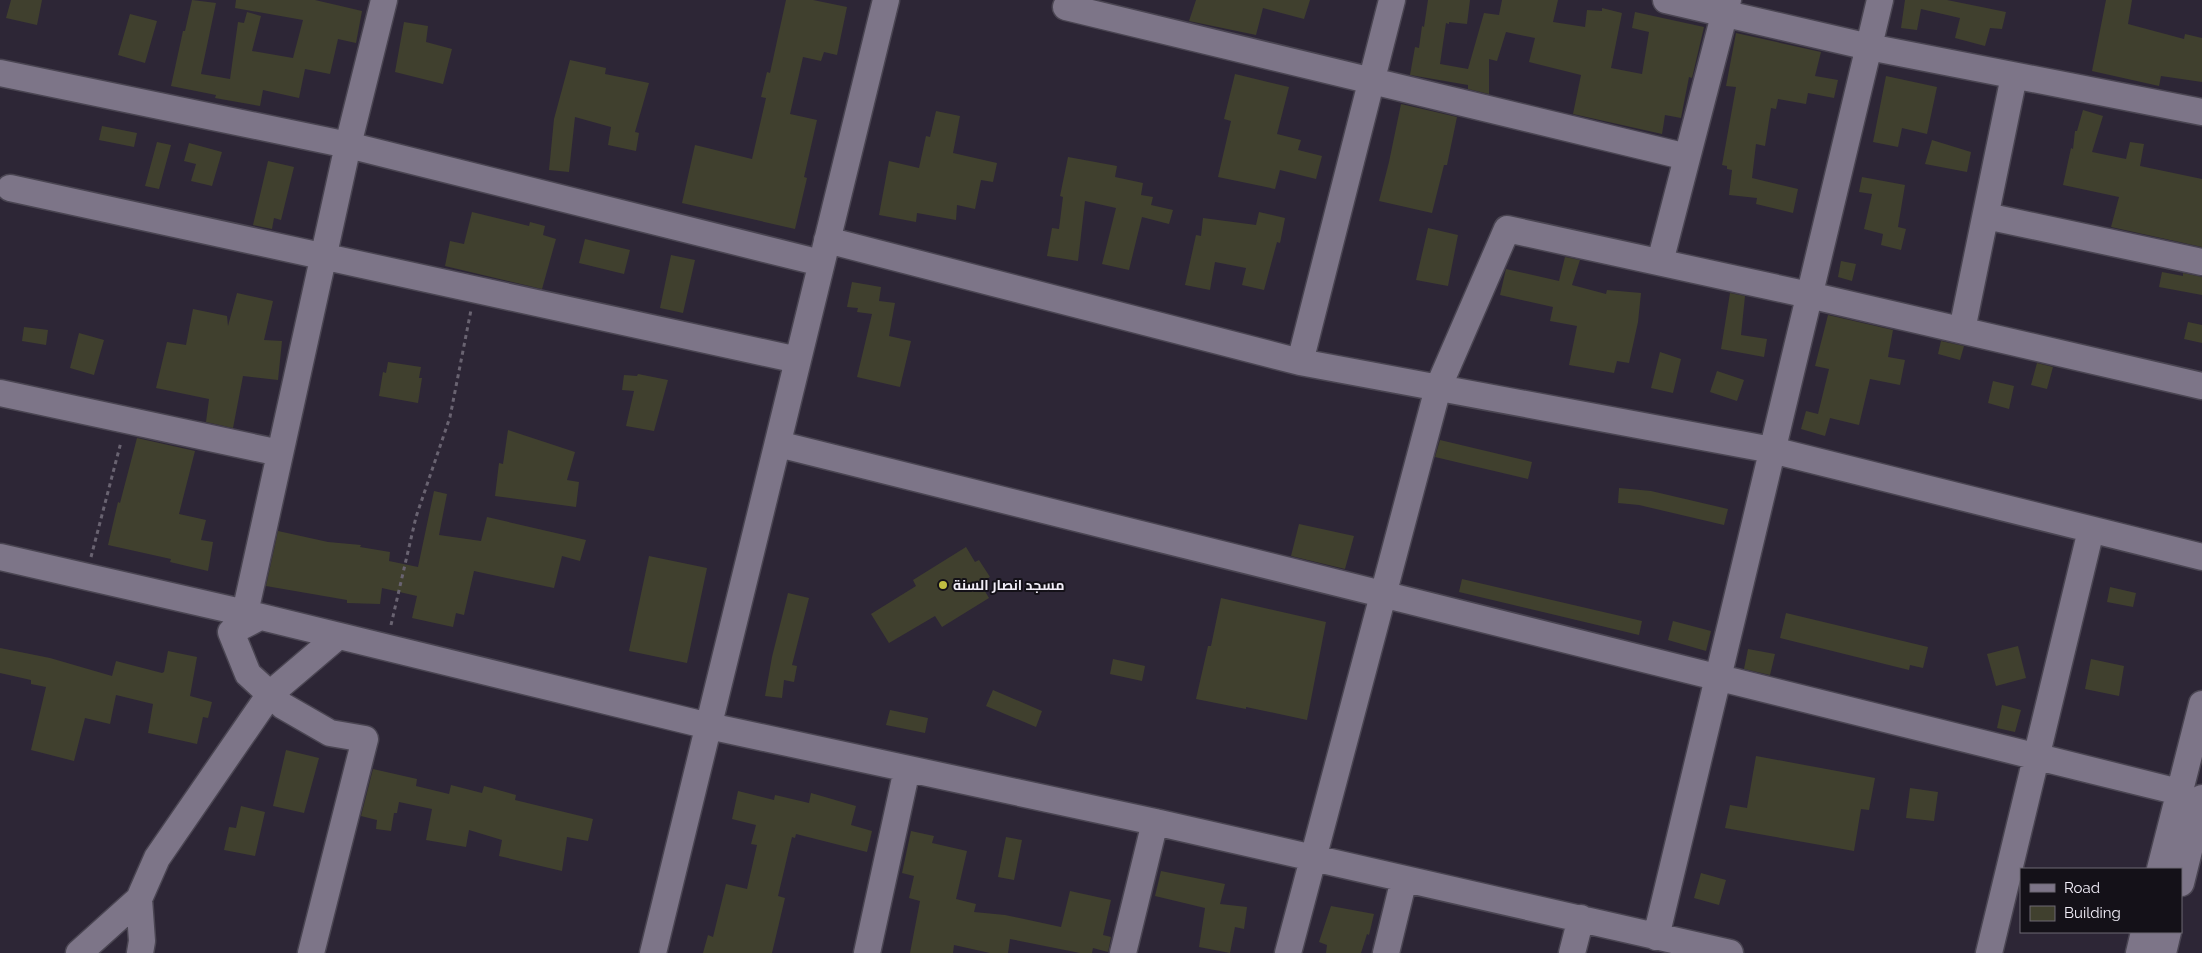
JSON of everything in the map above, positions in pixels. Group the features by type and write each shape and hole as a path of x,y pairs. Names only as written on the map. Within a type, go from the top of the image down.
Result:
{"street":[{"path":"311,953 365,739 330,733 283,706 248,674 231,632 252,616 280,453 348,145 384,0"},
{"path":"653,953 886,0"},
{"path":"1300,362 1392,0"},
{"path":"1666,0 1726,7 1869,47 2202,112"},
{"path":"1656,937 1880,0"},
{"path":"1066,6 1687,157"},
{"path":"1660,262 1726,7"},
{"path":"0,73 348,145 1300,362 1772,450 2202,557"},
{"path":"1962,330 2014,76"},
{"path":"10,188 798,360"},
{"path":"1986,216 2202,262"},
{"path":"1288,953 1438,388 1507,229 1810,295 2202,386"},
{"path":"0,393 280,453"},
{"path":"778,444 2191,795"},
{"path":"1988,953 2091,530"},
{"path":"0,557 709,726 1156,822 1730,953"},
{"path":"79,953 139,899 157,858 270,694 336,637"},
{"path":"2182,874 2202,704"},
{"path":"867,953 907,769"},
{"path":"2160,868 2191,795"},
{"path":"1123,953 1156,822"},
{"path":"1386,953 1404,879"},
{"path":"139,899 142,940 140,953"},
{"path":"1572,953 1581,918"},
{"path":"2139,953 2144,933"},
{"path":"2163,953 2168,933"}],"path":[{"path":"385,648 416,518 450,418 475,289"},
{"path":"86,577 127,419"}],"building":[{"path":"11,0 42,0 37,25 6,18"},
{"path":"192,0 216,3 201,74 230,79 238,22 244,23 247,12 261,16 252,51 293,58 303,20 235,8 236,0 315,0 362,11 356,43 338,39 330,74 305,69 299,98 263,90 260,106 215,98 216,95 171,86"},
{"path":"786,0 813,0 847,7 837,55 824,52 821,61 803,57 790,114 817,120 804,177 807,178 795,229 682,203 695,145 752,159 766,98 761,97 767,72 770,73"},
{"path":"1196,0 1310,0 1304,19 1263,8 1256,35 1189,21"},
{"path":"1428,0 1470,0 1467,24 1446,23 1440,64 1468,69 1484,13 1499,15 1502,0 1558,0 1553,22 1585,27 1587,10 1602,11 1602,8 1622,13 1611,68 1642,74 1649,32 1632,28 1635,12 1704,27 1692,78 1689,77 1681,118 1665,115 1662,134 1573,114 1581,75 1529,62 1535,38 1506,32 1497,61 1489,59 1489,94 1468,89 1468,85 1410,75 1415,47 1419,48"},
{"path":"1905,0 1947,0 2006,12 2002,29 1990,28 1985,46 1955,38 1960,18 1921,9 1917,30 1901,28"},
{"path":"2106,0 2132,0 2128,24 2184,39 2185,34 2202,38 2202,82 2161,76 2159,86 2092,71"},
{"path":"130,14 157,21 145,63 118,55"},
{"path":"404,22 428,26 426,42 452,49 443,84 395,72"},
{"path":"1736,33 1821,52 1815,76 1838,80 1834,98 1808,93 1806,104 1778,99 1776,109 1771,108 1765,146 1756,144 1752,178 1798,189 1793,213 1756,204 1757,198 1729,195 1732,170 1722,165 1736,87 1726,86"},
{"path":"570,60 606,68 605,74 649,83 635,132 639,133 636,151 608,145 611,127 575,117 569,172 549,170 554,119"},
{"path":"1235,74 1289,87 1277,134 1301,140 1298,150 1322,156 1316,179 1280,170 1275,189 1218,177 1231,121 1224,119"},
{"path":"1886,76 1937,87 1927,134 1902,128 1898,147 1873,142"},
{"path":"1401,104 1457,117 1447,165 1444,165 1432,213 1379,201"},
{"path":"2083,110 2103,116 2092,152 2126,159 2130,142 2144,144 2140,166 2202,179 2202,247 2111,227 2119,197 2063,185 2071,148 2073,149 2075,131 2077,131"},
{"path":"936,111 960,116 953,153 997,163 993,182 981,180 975,209 957,205 956,220 917,213 916,222 879,215 889,161 919,168 926,136 930,137"},
{"path":"102,126 137,133 134,147 99,140"},
{"path":"1932,140 1971,152 1967,172 1925,164"},
{"path":"157,142 171,145 159,189 145,186"},
{"path":"189,143 222,152 212,186 191,181 196,164 184,161"},
{"path":"1068,157 1117,166 1115,177 1143,183 1141,195 1153,197 1151,205 1173,210 1169,224 1142,217 1129,270 1102,264 1116,208 1085,201 1078,261 1047,256 1052,228 1059,229 1063,197 1060,196"},
{"path":"268,161 294,167 281,220 274,218 272,229 253,225"},
{"path":"1862,177 1905,185 1898,227 1906,229 1901,250 1881,245 1883,234 1864,229 1872,194 1859,192"},
{"path":"472,212 529,226 530,222 545,226 543,235 556,239 542,289 445,266 450,241 464,244"},
{"path":"1259,212 1285,218 1280,243 1277,242 1264,290 1242,285 1246,268 1215,262 1210,290 1185,285 1196,235 1201,236 1203,218 1256,225"},
{"path":"1428,228 1458,235 1448,286 1416,280"},
{"path":"585,239 630,250 624,274 579,263"},
{"path":"671,255 695,260 683,313 660,308"},
{"path":"1565,257 1580,260 1572,285 1606,294 1607,290 1641,293 1638,322 1629,363 1617,361 1614,373 1569,365 1577,326 1550,321 1553,307 1500,295 1506,269 1559,281"},
{"path":"1841,261 1856,264 1852,281 1838,277"},
{"path":"2162,272 2183,276 2183,273 2202,277 2202,295 2159,287"},
{"path":"852,282 881,287 879,301 895,303 889,336 911,341 900,387 857,377 872,314 857,312 858,308 847,307"},
{"path":"237,293 273,301 264,340 282,341 278,380 243,376 233,428 206,422 209,399 156,388 167,342 186,345 193,309 227,316 228,326"},
{"path":"1730,293 1745,296 1741,335 1767,339 1764,357 1721,349"},
{"path":"1828,315 1893,330 1888,357 1905,360 1900,385 1870,379 1859,425 1830,418 1825,436 1801,429 1806,411 1818,414 1829,369 1815,366"},
{"path":"2188,322 2202,325 2202,343 2184,339"},
{"path":"24,327 48,330 46,345 22,341"},
{"path":"79,333 104,340 94,375 70,368"},
{"path":"1941,341 1964,346 1960,360 1938,354"},
{"path":"1660,352 1681,359 1673,393 1651,388"},
{"path":"388,362 421,367 419,378 422,378 418,403 379,396 383,372 386,373"},
{"path":"2037,363 2053,367 2047,389 2031,385"},
{"path":"1717,371 1744,380 1737,401 1710,392"},
{"path":"638,374 668,380 654,431 626,426 634,391 622,390 624,375 637,376"},
{"path":"1993,381 2014,386 2009,409 1988,403"},
{"path":"508,430 575,452 567,480 579,482 576,507 495,496 499,463 503,464"},
{"path":"137,438 195,451 179,514 206,520 201,540 213,542 208,571 170,562 171,559 108,545 118,502 120,503"},
{"path":"1440,440 1532,462 1528,479 1435,457"},
{"path":"1619,488 1651,491 1728,509 1724,525 1639,505 1618,503"},
{"path":"434,491 447,494 439,535 481,541 487,517 586,540 580,561 562,556 554,588 474,571 464,615 456,613 453,627 412,618 417,596 382,588 380,604 347,603 347,600 266,586 278,531 328,542 361,545 360,547 390,552 389,561 418,567"},
{"path":"1299,524 1354,536 1345,569 1291,556"},
{"path":"966,547 975,562 979,560 990,577 980,583 989,598 942,627 935,616 889,643 871,614 916,586 913,580"},
{"path":"649,556 707,568 687,663 629,651"},
{"path":"1462,579 1642,621 1639,635 1459,592"},
{"path":"2110,587 2136,593 2133,607 2107,602"},
{"path":"788,593 809,598 792,665 797,666 794,682 784,680 782,698 765,696 772,657"},
{"path":"1221,598 1326,622 1307,720 1196,699 1208,646 1211,646"},
{"path":"1786,613 1928,647 1923,668 1910,665 1909,670 1780,638"},
{"path":"1673,621 1711,631 1706,651 1668,640"},
{"path":"2018,646 2026,678 1996,686 1987,654"},
{"path":"0,648 50,658 112,676 116,661 162,673 164,672 168,651 197,657 190,696 212,702 208,718 203,717 197,744 148,733 153,704 116,695 110,724 85,718 74,761 31,750 46,687 31,684 31,680 0,673"},
{"path":"1748,649 1775,654 1770,675 1744,669"},
{"path":"1113,659 1145,666 1142,681 1110,674"},
{"path":"2091,659 2124,666 2119,696 2085,689"},
{"path":"993,690 1042,711 1036,727 986,706"},
{"path":"2002,705 2021,710 2015,732 1997,728"},
{"path":"890,710 928,718 925,733 886,725"},
{"path":"286,750 319,758 304,813 273,806"},
{"path":"1756,756 1875,778 1869,810 1861,809 1854,851 1725,828 1730,805 1747,808"},
{"path":"373,769 417,779 416,786 449,794 451,785 482,793 484,786 516,795 515,800 593,819 588,841 567,837 562,871 499,856 502,840 469,830 466,847 426,840 432,809 399,802 397,813 394,813 391,831 376,829 377,820 361,816"},
{"path":"1910,788 1938,792 1934,821 1906,818"},
{"path":"738,791 774,800 775,795 809,803 811,793 856,806 851,825 872,831 867,852 796,834 795,838 792,837 778,896 785,898 772,953 703,953 708,935 713,937 726,884 747,889 757,845 751,844 756,825 732,819"},
{"path":"241,806 265,812 255,856 224,850 229,827 236,828"},
{"path":"911,831 934,836 932,843 967,851 956,899 976,904 974,912 1005,915 1061,927 1070,891 1111,900 1103,935 1111,937 1108,952 1093,948 1092,953 1080,953 1010,939 1008,953 990,953 954,945 953,953 910,953 920,901 909,898 914,876 902,873"},
{"path":"1006,837 1022,840 1014,880 998,877"},
{"path":"1161,871 1225,884 1220,904 1247,907 1244,929 1235,927 1230,953 1199,947 1205,908 1155,896"},
{"path":"1701,873 1726,880 1719,905 1694,898"},
{"path":"1331,906 1374,914 1369,935 1367,934 1361,953 1326,953 1327,945 1319,942"}],"place":[{"name":"مسجد انصار السنة","path":"943,585"}]}
